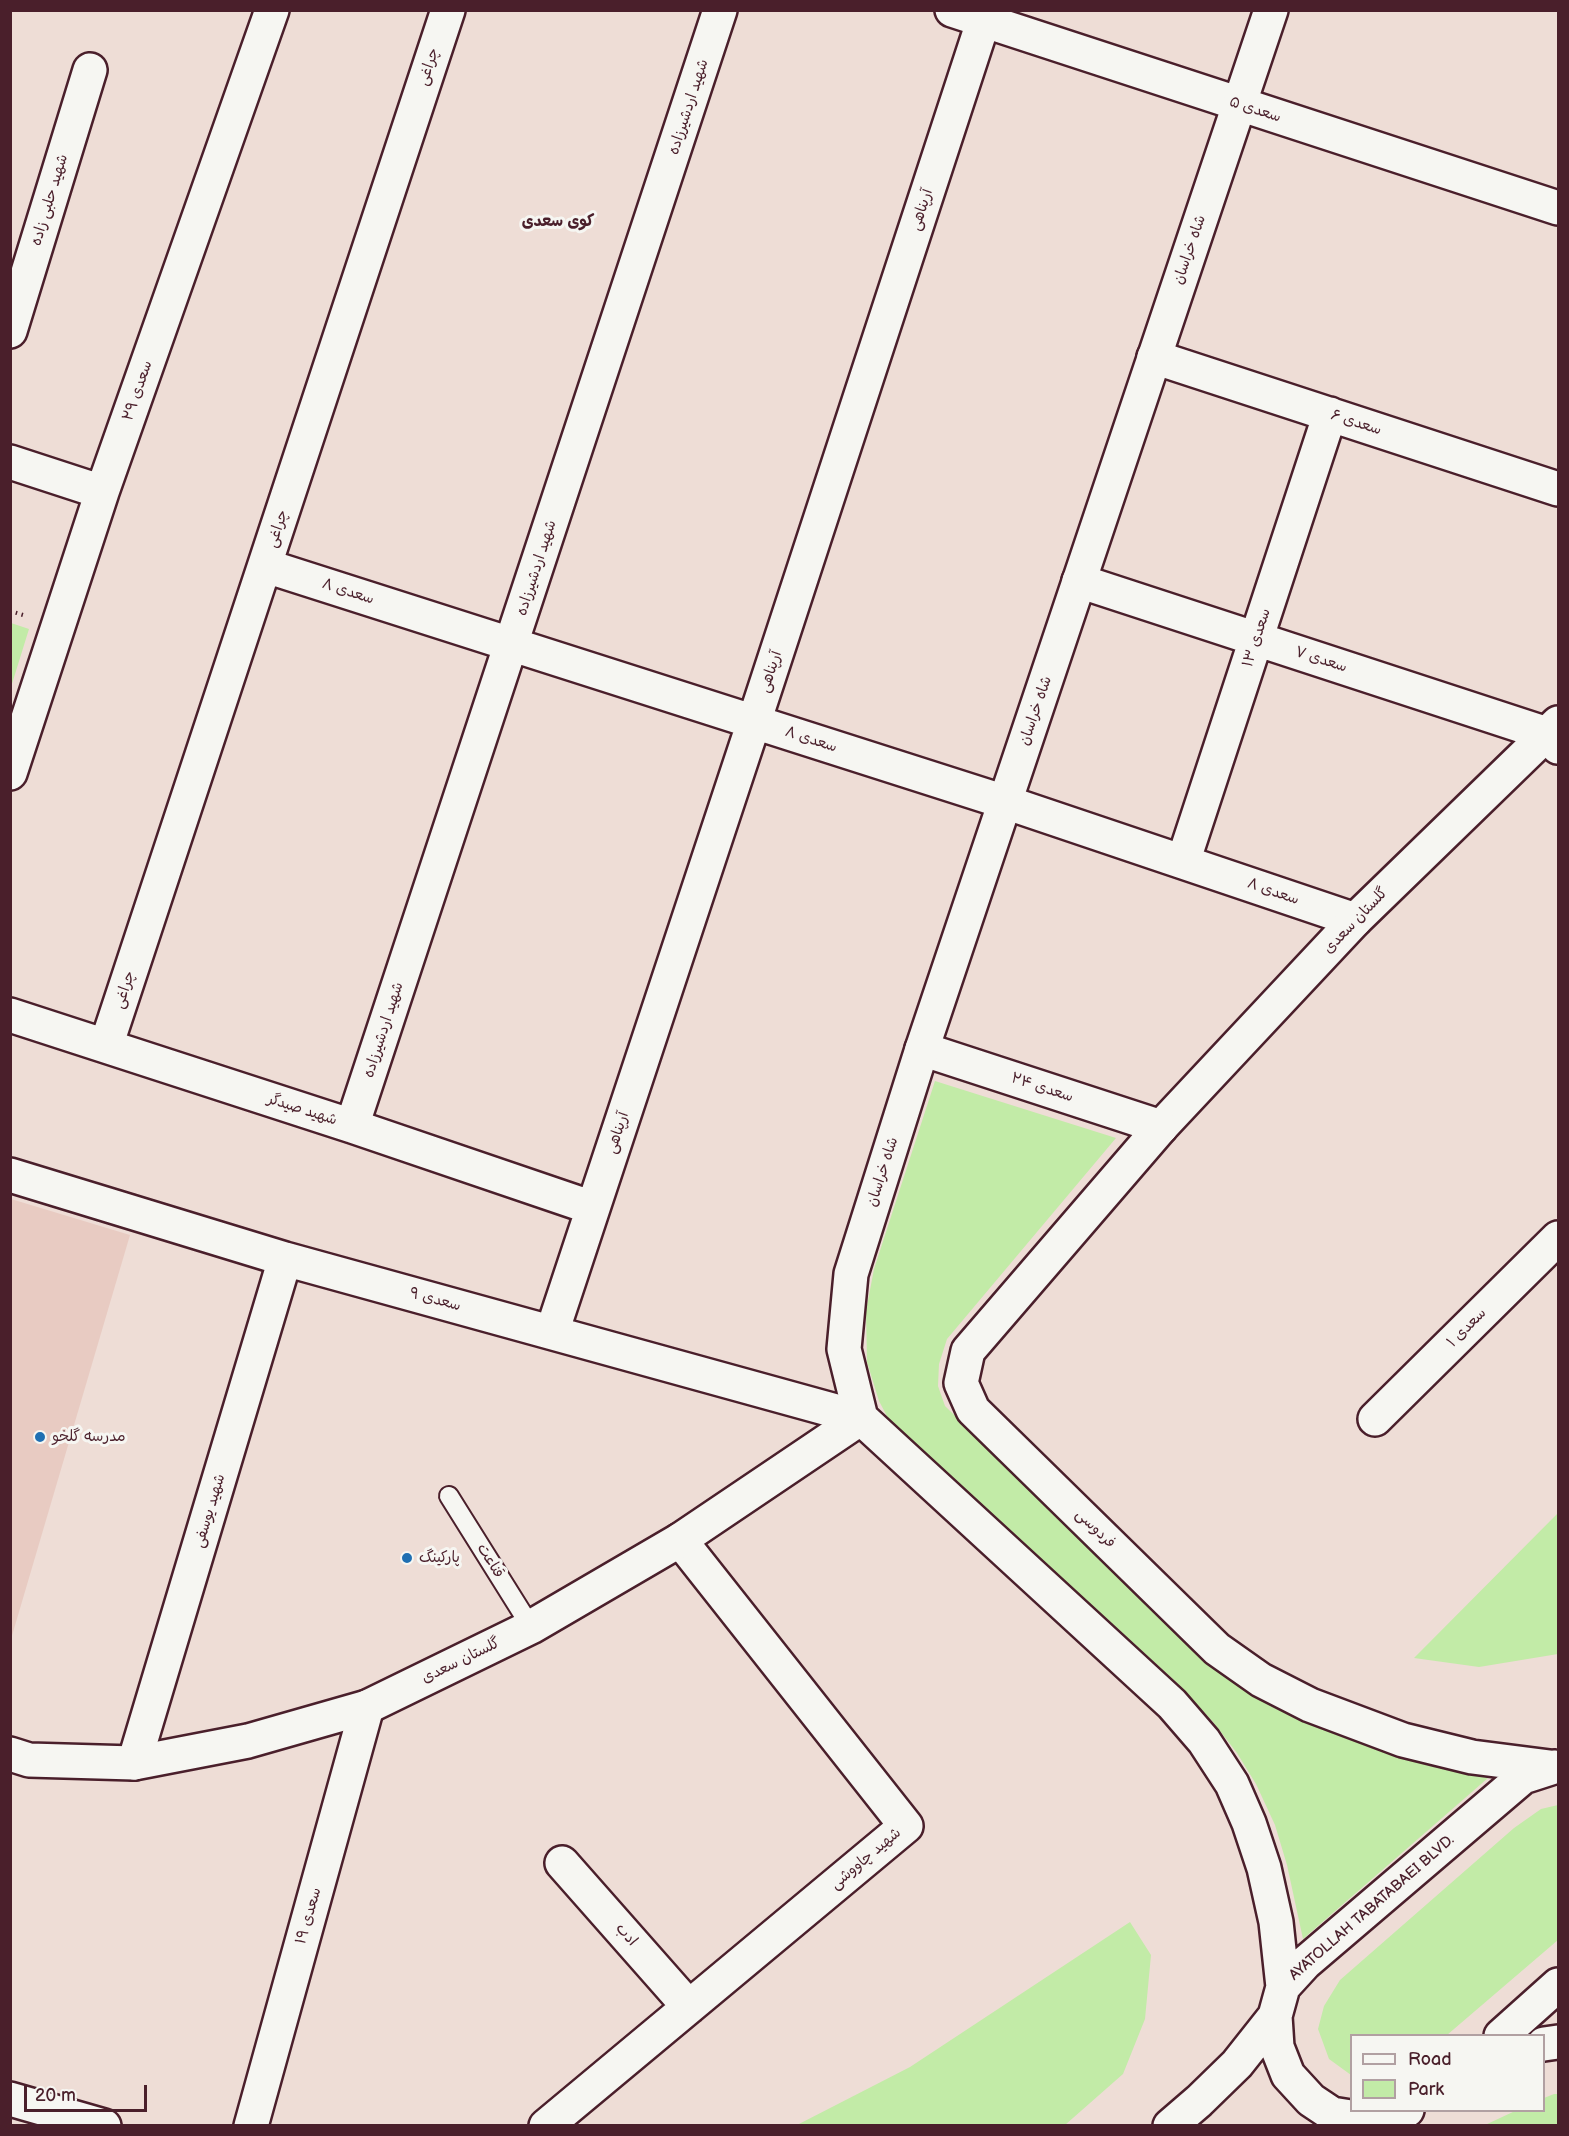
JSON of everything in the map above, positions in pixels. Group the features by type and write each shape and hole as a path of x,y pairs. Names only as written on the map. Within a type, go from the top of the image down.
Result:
{"street":[{"name":"سعدی ۲۹","path":"10,773 102,492 272,10"},
{"name":"چراغی","path":"106,1047 448,10"},
{"name":"شهید اردشیرزاده","path":"352,1126 720,10"},
{"name":"سعدی ۵","path":"952,10 985,16 1239,104 1558,208"},
{"name":"شاه خراسان","path":"861,1418 844,1349 851,1274 922,1049 1271,10"},
{"name":"آرپناهی","path":"552,1332 985,16"},
{"name":"شهید حلبی زاده","path":"10,331 90,70"},
{"name":"سعدی ۶","path":"1154,357 1558,489"},
{"name":"سعدی ۱۳","path":"1183,862 1330,414"},
{"path":"10,462 102,492"},
{"name":"سعدی ۸","path":"266,566 1005,802 1355,920"},
{"name":"سعدی ۷","path":"1079,581 1554,735"},
{"name":"گلستان سعدی","path":"1161,1127 1355,920 1554,735"},
{"name":"شهید صیدگر","path":"10,1015 352,1126 593,1208"},
{"name":"سعدی ۲۴","path":"922,1049 1161,1127"},
{"name":"فردوسی","path":"1161,1127 968,1351 961,1383 973,1410 1218,1649 1261,1680 1310,1705 1403,1740 1472,1757 1554,1767"},
{"name":"سعدی ۹","path":"10,1175 285,1259 861,1418"},
{"name":"سعدی ۱","path":"1375,1419 1558,1238"},
{"name":"شهید یوسفی","path":"134,1763 285,1259"},
{"path":"861,1418 1172,1704 1204,1741 1232,1784 1249,1823 1264,1868 1276,1922 1279,2002 1277,2047 1288,2075 1311,2100 1332,2114 1363,2118 1398,2117"},
{"name":"گلستان سعدی","path":"10,1754 29,1760 134,1763 248,1741 367,1707 531,1627 680,1540 861,1418"},
{"name":"شهید چاووشی","path":"546,2126 906,1826 680,1540"},
{"name":"سعدی ۱۹","path":"251,2126 367,1707"},
{"name":"AYATOLLAH TABATABAEI BLVD.","path":"1170,2126 1237,2064 1305,1963 1523,1777 1554,1767"},
{"name":"ادب","path":"562,1863 689,2007"},
{"path":"1503,2034 1558,1985"},
{"path":"10,2099 104,2126"}],"lane":[{"name":"قناعت","path":"449,1496 531,1627"}],"shaded area":[{"name":"مدرسه گلخو","path":"10,1199 130,1235 11,1639"}],"green space":[{"path":"10,623 29,629 11,687"},
{"path":"935,1081 1116,1138 947,1339 939,1364 938,1386 945,1406 1208,1663 1264,1699 1355,1740 1426,1765 1488,1778 1303,1939 1287,1865 1275,1825 1256,1784 1237,1753 1213,1722 1175,1681 904,1435 889,1420 879,1401 867,1362 866,1311 874,1269"},
{"path":"1558,1513 1558,1654 1479,1667 1414,1658"},
{"path":"1558,1805 1558,1940 1448,2034 1350,2034 1350,2074 1329,2059 1318,2029 1324,2006 1340,1980 1514,1828 1541,1809"},
{"path":"1130,1922 1151,1955 1145,2019 1123,2074 1065,2125 797,2125 910,2067"},
{"path":"1558,2094 1558,2125 1485,2125 1513,2112 1545,2112 1545,2098"}],"place":[{"name":"مدرسه گلخو","path":"40,1437"},
{"name":"پارکینگ","path":"407,1558"}],"district":[{"name":"کوی سعدی","path":"558,222"}]}
